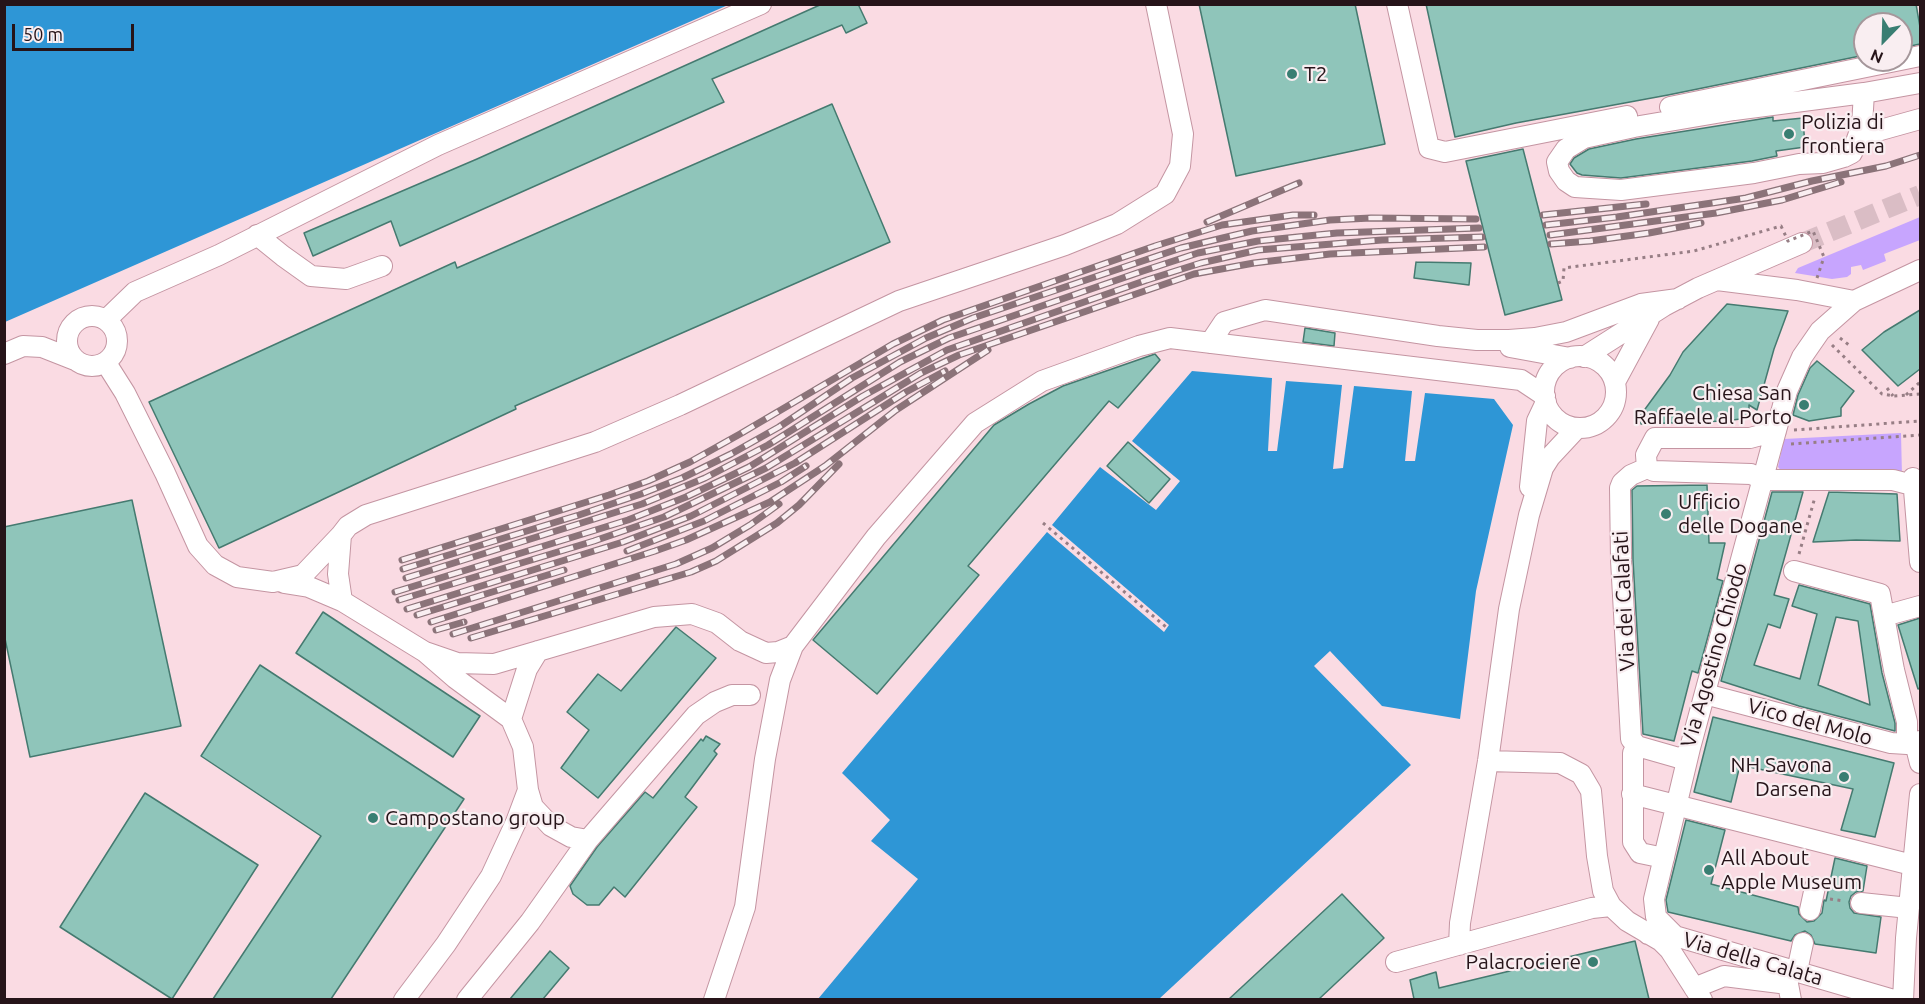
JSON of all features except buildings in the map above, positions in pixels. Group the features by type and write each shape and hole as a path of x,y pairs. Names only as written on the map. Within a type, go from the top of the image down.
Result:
{"street":[{"path":"105,320 135,292 219,255 438,146 761,4"},
{"path":"273,582 303,575 348,526 366,515 595,442 680,405 898,302 1065,245 1117,224 1165,194 1180,166 1183,134 1156,4"},
{"path":"1397,4 1429,148 1445,152 1920,56"},
{"path":"1864,93 1864,113 1859,136 1852,153 1823,163 1799,164 1754,173 1621,190 1575,187 1566,182 1559,171 1557,162 1566,149 1584,138 1734,110 1864,93 1920,83"},
{"path":"1859,136 1920,119"},
{"path":"257,235 311,276 346,279 382,266"},
{"path":"1529,515 1530,472 1537,421 1546,399 1546,384 1551,372 1559,364 1577,357 1678,299 1802,243"},
{"name":"Via Agostino Chiodo","path":"1637,746 1679,758 1686,755 1690,748 1787,391 1809,344 1854,301 1920,270"},
{"path":"1717,280 1836,296 1854,301"},
{"path":"1478,340 1535,338 1566,332 1641,304 1678,299"},
{"path":"714,999 745,907 765,759 777,691 793,646 876,537 975,423 1042,381 1138,346 1170,338 1210,343 1521,380 1546,399 1557,419 1577,428 1591,426 1608,415 1616,396 1615,382 1608,370 1598,361 1478,340 1265,310 1224,322 1210,343"},
{"path":"1615,382 1637,337 1652,315"},
{"path":"4,354 23,346 42,347 90,367 105,363 116,350 118,342 116,333 105,320 90,316 75,323 69,329 67,346 75,360"},
{"path":"105,363 130,403 198,546 215,566 237,577 309,587 342,601 425,652 455,678 511,719 523,747 528,790 533,807 551,826 572,837 588,840"},
{"path":"1459,945 1460,923 1488,761 1509,609 1529,515 1543,468 1577,428"},
{"path":"1774,438 1655,438 1646,455 1647,468 1654,471 1750,474 1764,480 1893,480 1916,483 1920,562"},
{"name":"Via dei Calafati","path":"1637,746 1631,739 1621,560 1620,488 1631,475 1647,468"},
{"path":"341,535 338,574 342,601"},
{"path":"1794,571 1880,594 1894,670 1920,763"},
{"path":"1884,616 1920,606"},
{"path":"425,652 457,663 494,664 654,617 692,614 717,623 740,641 766,653 778,652 793,646"},
{"path":"511,719 527,669 538,651"},
{"path":"467,999 530,922 588,840 696,715 715,702 732,695 750,694"},
{"name":"Vico del Molo","path":"1705,694 1891,743 1914,743"},
{"path":"1637,746 1633,753 1633,842 1640,853 1664,858"},
{"path":"1676,936 1656,917 1654,899 1690,748"},
{"path":"1488,761 1560,764 1581,774 1591,791 1603,891 1611,906 1627,921 1661,941 1670,950 1698,994 1724,976 1788,984 1791,999"},
{"path":"404,999 446,944 491,876 528,790"},
{"path":"1632,794 1917,866"},
{"path":"1903,999 1909,908 1917,866 1920,795"},
{"path":"1861,903 1909,908"},
{"path":"1396,962 1592,908 1611,906"},
{"name":"Via della Calata","path":"1645,933 1676,936 1894,999"},
{"path":"1797,971 1803,943"}],"path":[{"path":"1558,283 1563,280 1564,268 1694,251 1781,226 1788,241 1814,231 1824,257 1816,279"},
{"path":"1849,345 1841,337 1833,346 1882,394 1893,396 1920,394"},
{"path":"1906,396 1920,382"},
{"path":"1887,388 1893,396"},
{"path":"1774,438 1920,420"},
{"path":"1774,438 1920,435"},
{"path":"1794,571 1820,481"},
{"path":"1043,523 1166,627"},
{"path":"1813,897 1861,903"}],"shaded area":[{"path":"1920,217 1920,240 1884,254 1886,261 1863,270 1861,265 1851,267 1851,274 1847,277 1832,279 1795,273 1798,268"},
{"path":"1901,433 1902,476 1784,474 1778,467 1784,439"}],"water":[{"path":"5,4 728,4 728,5 5,322"},
{"path":"1192,371 1272,378 1268,451 1277,451 1286,381 1342,385 1333,469 1343,468 1354,386 1412,391 1405,461 1415,461 1425,393 1494,399 1513,425 1476,591 1460,719 1382,706 1330,651 1314,666 1411,765 1159,999 818,999 918,879 871,841 890,820 842,773 1047,532 1164,632 1169,625 1052,525 1100,467 1156,510 1180,481 1132,441"}],"tunnel":[{"path":"1802,243 1920,195"}],"railway":[{"path":"1546,225 1746,198 1812,181 1886,166 1920,155"},
{"path":"1550,235 1716,213 1782,200 1841,182"},
{"path":"1207,222 1299,183"},
{"path":"1543,215 1646,204"},
{"path":"402,560 648,481 690,462 893,344 943,320 1222,225 1293,215 1314,215"},
{"path":"403,569 579,515 682,478 779,427 852,378 926,338 973,318 1181,248 1252,231 1330,220 1476,219"},
{"path":"1551,244 1649,233 1701,223"},
{"path":"406,578 642,504 705,478 768,445 900,362 949,338 1198,253 1258,241 1337,233 1479,228"},
{"path":"395,592 628,520 686,497 749,467 863,396 947,350 1147,280 1201,263 1258,250 1382,240 1482,237"},
{"path":"399,600 594,541 664,517 766,468 921,373 959,355 1194,274 1254,263 1330,254 1484,247"},
{"path":"431,622 655,551 686,540 770,502 825,466 896,410 988,350"},
{"path":"407,609 623,542 691,516 795,463 906,392 945,371"},
{"path":"471,638 691,572 716,561 777,523 799,505 839,464"},
{"path":"627,551 704,521 781,482 806,466"},
{"path":"453,634 676,564 712,548 779,504"},
{"path":"417,615 564,570"},
{"path":"436,630 464,622"}],"place":[{"name":"T2","path":"1292,74"},
{"name":"Polizia di frontiera","path":"1789,134"},
{"name":"Chiesa San Raffaele al Porto","path":"1804,405"},
{"name":"Ufficio delle Dogane","path":"1666,514"},
{"name":"NH Savona Darsena","path":"1844,777"},
{"name":"Campostano group","path":"373,818"},
{"name":"All About Apple Museum","path":"1709,870"},
{"name":"Palacrociere","path":"1593,962"}]}
